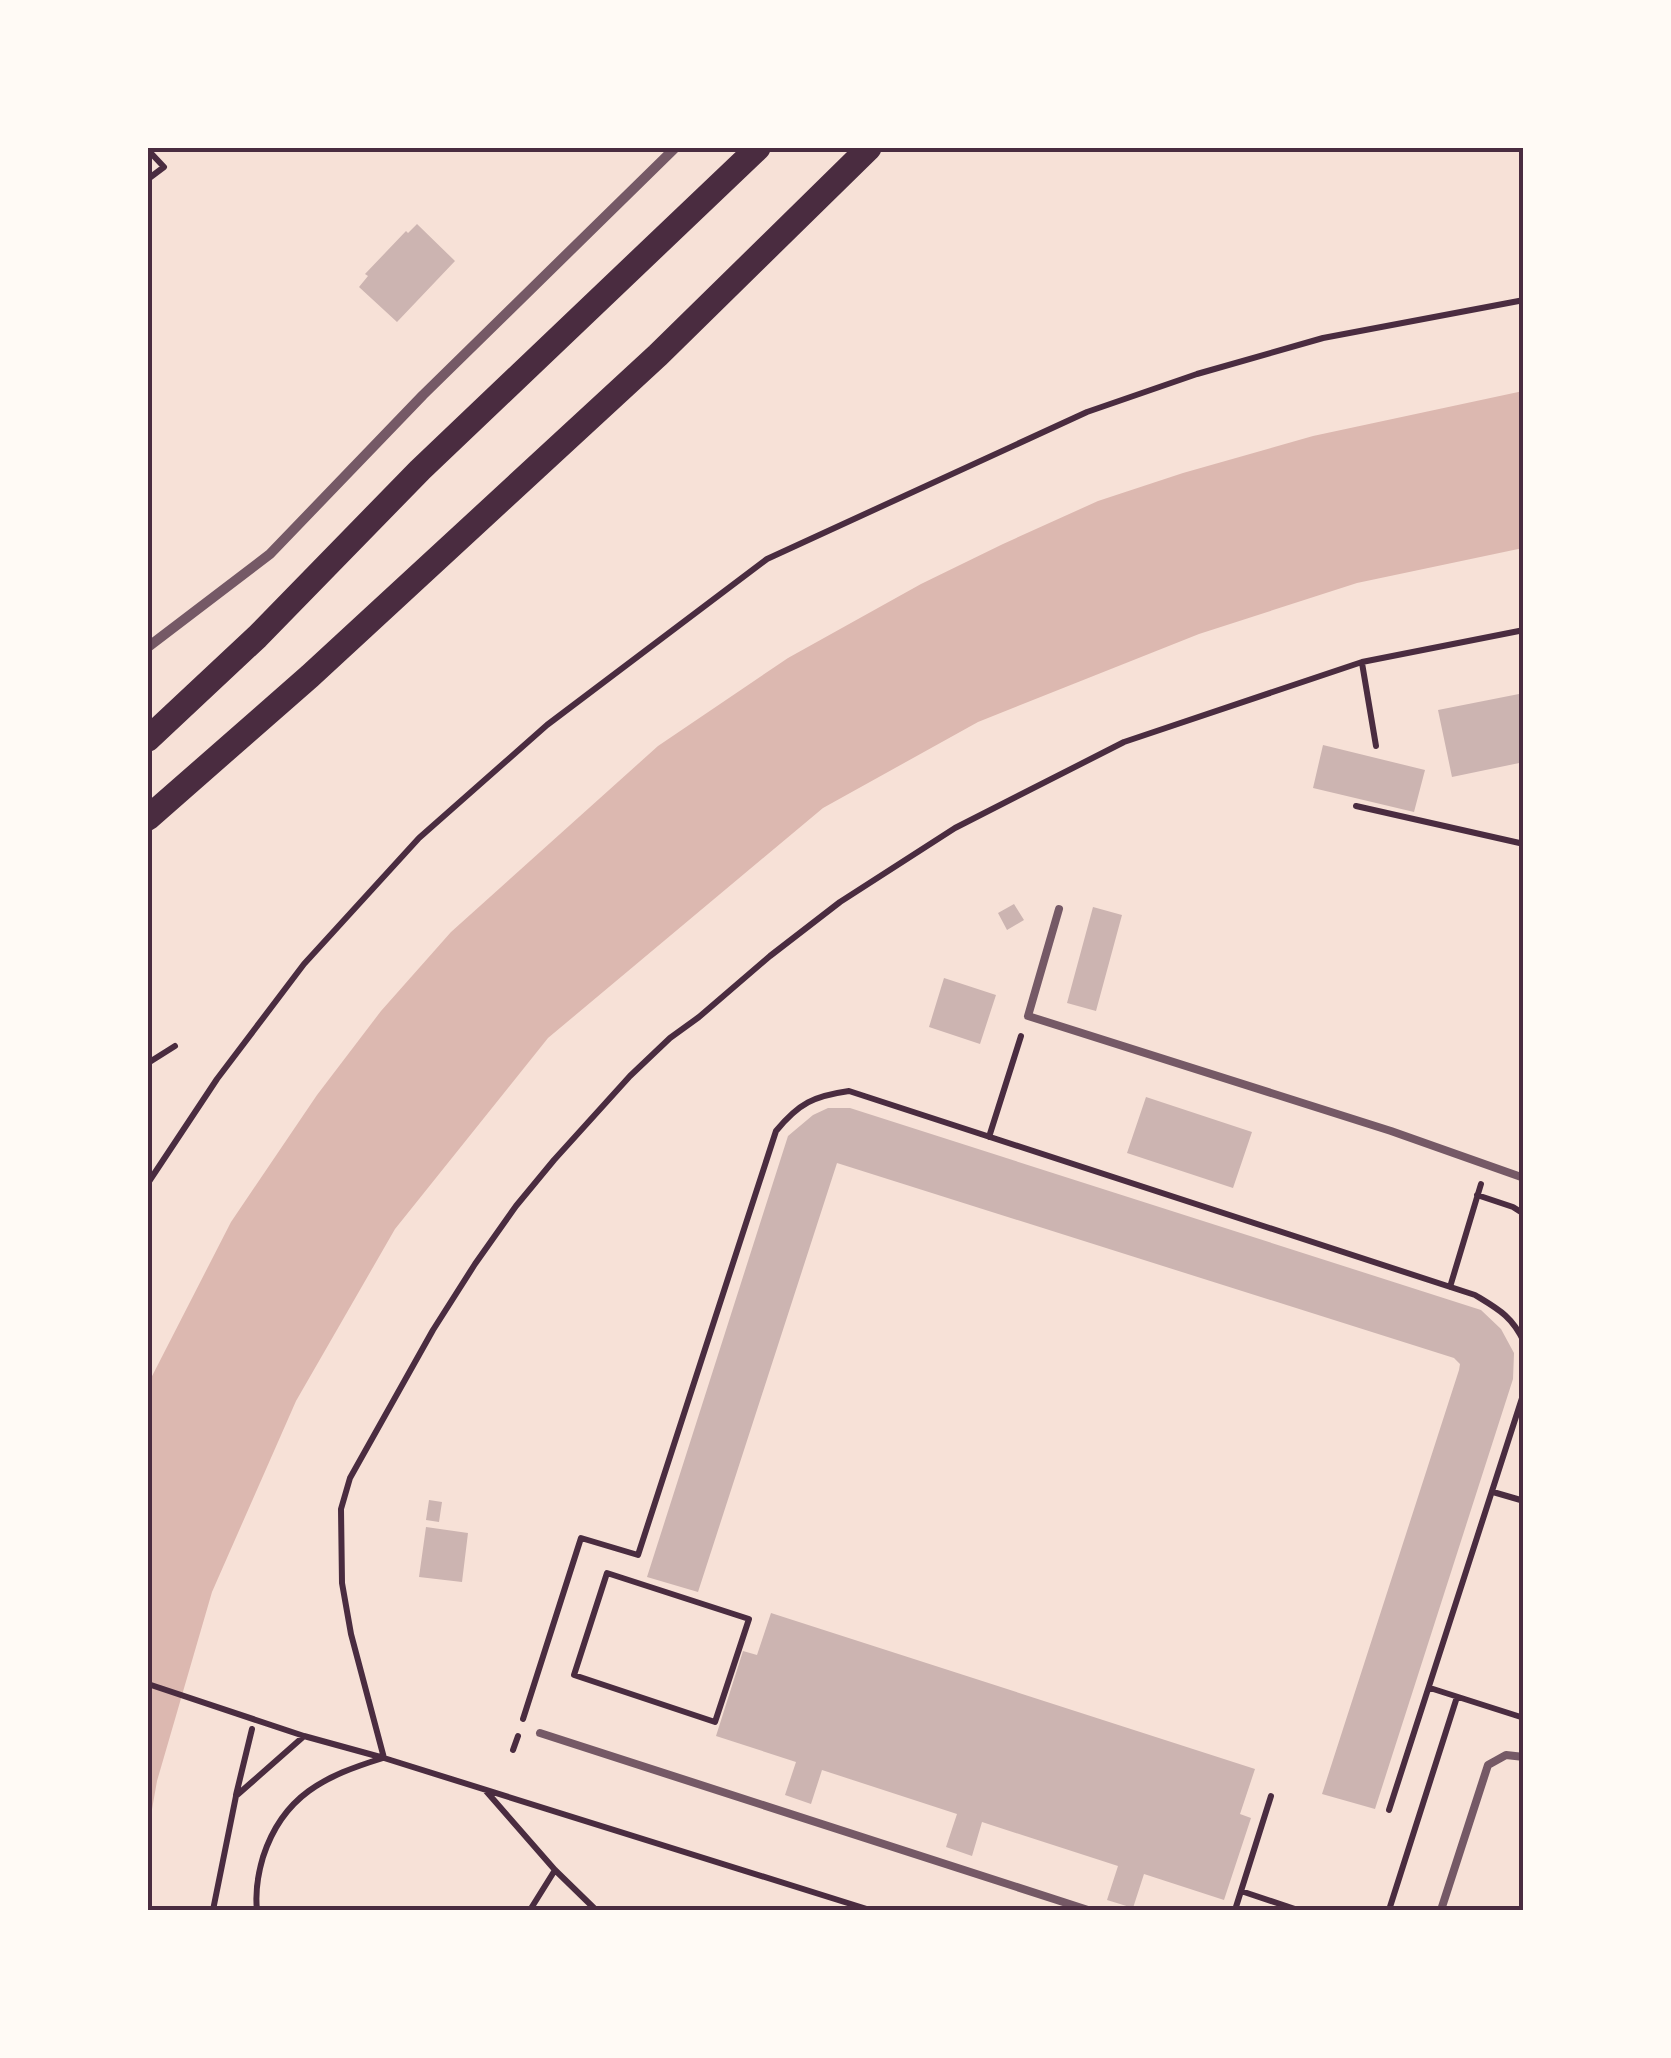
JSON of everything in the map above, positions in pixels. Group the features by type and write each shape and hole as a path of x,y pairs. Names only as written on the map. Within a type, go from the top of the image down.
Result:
{"main road":[{"path":"148,739 256,637 420,470 758,148"},
{"path":"148,818 310,676 643,368 868,148"}],"street":[{"path":"148,647 270,554 423,395 675,148"}],"lane":[{"path":"1059,908 1028,1016 1524,1178"},
{"path":"540,1733 1088,1910"},
{"path":"1441,1910 1488,1765 1506,1755 1524,1757"}],"path":[{"path":"148,150 164,167 148,179"},
{"path":"148,1183 217,1079 304,964 419,838 548,725 767,559 1136,393 1323,338 1524,300"},
{"path":"384,1758 342,1583 341,1509 350,1478 433,1330 516,1206 630,1076 670,1038 840,902 955,828 1124,742 1362,662 1524,630"},
{"path":"1362,662 1376,746"},
{"path":"1356,806 1524,844"},
{"path":"988,1137 1028,1016"},
{"path":"148,1063 174,1046"},
{"path":"513,1750 582,1538 638,1555 776,1130 809,1101 850,1092 1474,1295 1506,1314 1524,1342"},
{"path":"1450,1287 1486,1164"},
{"path":"1477,1195 1524,1214"},
{"path":"1389,1810 1524,1392"},
{"path":"1493,1492 1524,1502"},
{"path":"607,1574 749,1618 715,1722 574,1675 607,1574"},
{"path":"148,1684 304,1736 870,1910"},
{"path":"1429,1688 1524,1718"},
{"path":"1389,1910 1457,1697"},
{"path":"213,1910 252,1728"},
{"path":"236,1796 304,1736"},
{"path":"257,1910 260,1867 270,1836 288,1808 313,1786 344,1770 384,1758"},
{"path":"485,1790 596,1910"},
{"path":"1235,1910 1271,1796"},
{"path":"530,1910 556,1870"},
{"path":"1241,1891 1298,1910"}],"shaded area":[{"path":"1523,391 1523,548 1357,583 1199,634 978,722 823,808 548,1038 395,1229 296,1401 212,1592 157,1781 148,1832 148,1384 231,1222 317,1095 381,1011 451,932 658,746 788,658 921,584 1098,501 1183,473 1313,436"}],"building":[{"path":"417,224 455,261 397,322 359,287 368,276 365,274"},
{"path":"1524,693 1524,762 1452,777 1438,710"},
{"path":"1323,745 1425,770 1414,812 1313,788"},
{"path":"1014,904 1024,920 1007,930 998,913"},
{"path":"1093,907 1122,915 1096,1011 1067,1003"},
{"path":"944,978 996,995 980,1044 929,1027"},
{"path":"1146,1097 1252,1132 1233,1188 1127,1153"},
{"path":"828,1108 850,1108 1481,1310 1501,1329 1514,1353 1513,1379 1375,1809 1322,1794 1459,1370 1460,1364 1454,1358 837,1163 698,1592 647,1577 788,1136"},
{"path":"429,1500 442,1502 439,1522 426,1520"},
{"path":"426,1527 468,1533 462,1582 419,1577"},
{"path":"771,1613 1255,1769 1240,1814 1251,1818 1224,1900 1144,1874 1133,1908 1107,1900 1118,1866 982,1822 972,1856 946,1847 957,1814 822,1770 811,1804 785,1795 796,1762 716,1736 743,1651 757,1655"}]}
